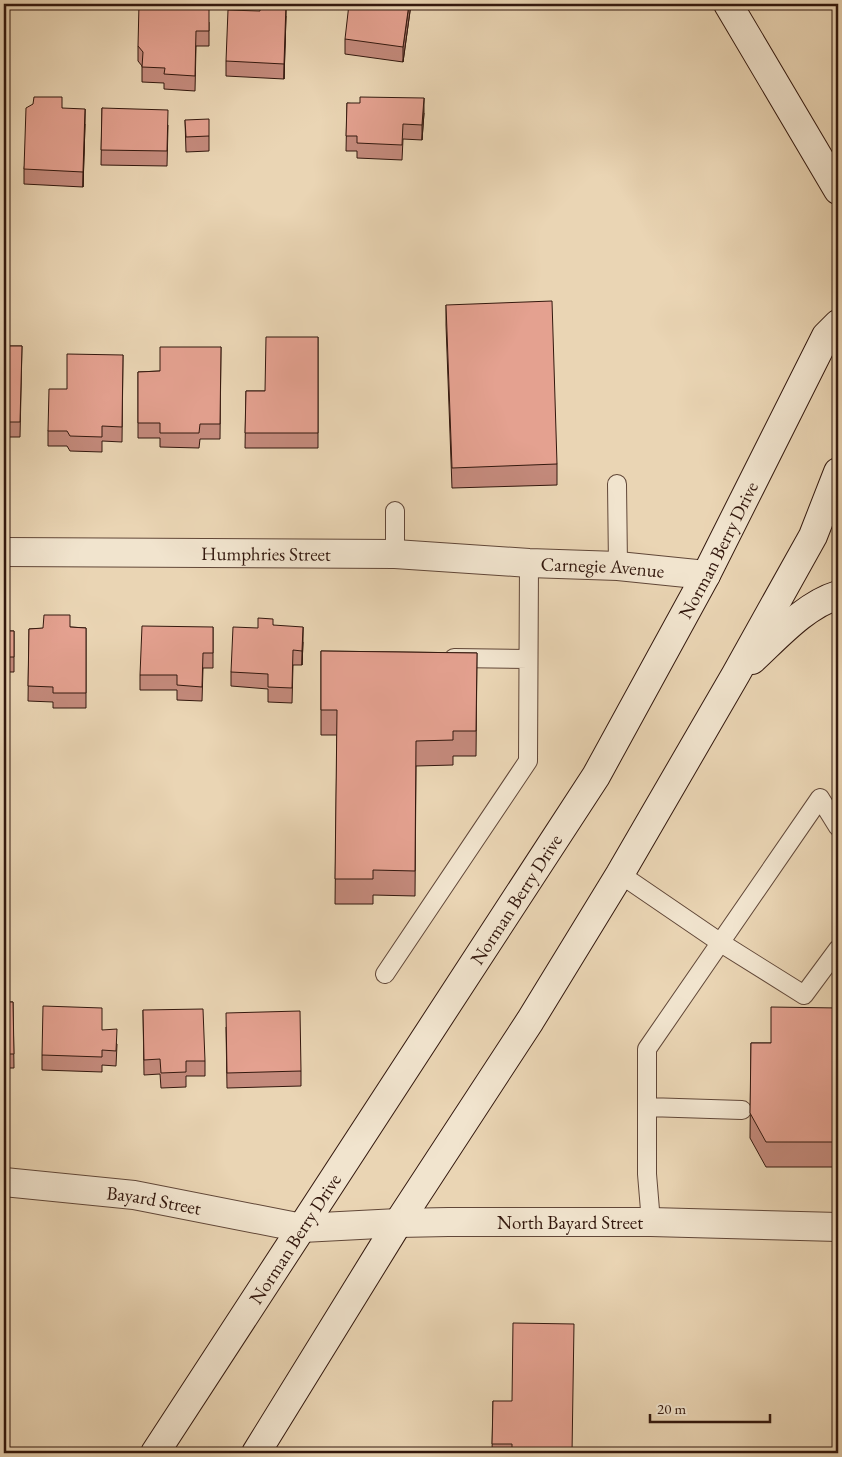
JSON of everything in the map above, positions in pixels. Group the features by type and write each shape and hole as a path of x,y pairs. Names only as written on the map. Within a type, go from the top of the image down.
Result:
{"main road":[{"path":"728,4 838,190"},
{"name":"Norman Berry Drive","path":"155,1453 596,776 706,575 826,336 838,324"},
{"path":"256,1453 398,1223 530,1021 620,874 736,674 813,536 838,472"},
{"name":"Humphries Street","path":"4,552 395,554 529,563"},
{"name":"Carnegie Avenue","path":"529,563 618,566 706,575"},
{"path":"736,674 804,613 828,598 838,595"},
{"name":"Bayard Street","path":"4,1182 134,1196 302,1228"},
{"name":"North Bayard Street","path":"302,1228 398,1223 651,1222 838,1227"}],"lane":[{"path":"617,484 618,566"},
{"path":"395,511 395,554"},
{"path":"384,974 528,761 529,563"},
{"path":"434,657 528,659"},
{"path":"651,1222 647,1174 647,1049 722,943 820,798 838,827"},
{"path":"620,874 722,943 804,995 838,949"},
{"path":"647,1107 742,1110"}],"building":[{"path":"139,4 209,7 209,31 196,31 195,76 164,74 165,68 142,67 143,52 138,46"},
{"path":"260,4 286,4 284,64 226,61 228,10 260,11"},
{"path":"349,4 409,4 403,47 345,39"},
{"path":"34,97 62,97 62,108 85,109 83,172 24,169 26,108 33,104"},
{"path":"360,97 424,98 422,125 403,124 402,145 357,143 357,136 346,136 347,103 360,103"},
{"path":"102,108 168,110 167,151 101,150"},
{"path":"209,119 209,136 186,137 185,120"},
{"path":"552,301 557,464 452,468 446,305"},
{"path":"266,337 318,337 318,433 245,433 246,391 265,391"},
{"path":"4,346 22,346 20,422 4,422"},
{"path":"160,347 221,347 220,424 200,424 199,433 160,433 160,423 138,423 138,372 160,371"},
{"path":"67,354 123,355 122,427 102,426 102,437 70,436 67,431 48,431 49,389 67,389"},
{"path":"44,615 70,615 70,627 86,628 86,693 53,693 53,687 28,686 29,629 43,628"},
{"path":"258,618 273,619 273,625 303,627 302,651 293,650 292,688 268,687 268,674 231,672 233,627 258,628"},
{"path":"142,626 213,627 213,653 203,653 202,687 177,685 177,675 140,675"},
{"path":"4,631 14,631 14,657 4,657"},
{"path":"321,651 477,653 476,731 453,731 453,740 416,741 415,871 373,870 373,879 335,879 337,710 321,710"},
{"path":"4,1002 13,1002 14,1054 4,1054"},
{"path":"43,1006 102,1008 102,1030 117,1029 116,1051 102,1050 102,1057 42,1055"},
{"path":"771,1007 838,1008 838,1142 766,1142 750,1113 751,1043 771,1043"},
{"path":"203,1009 205,1061 186,1061 186,1072 161,1073 160,1059 144,1060 143,1010"},
{"path":"300,1011 301,1071 227,1073 226,1013"},
{"path":"513,1323 574,1324 572,1453 512,1453 512,1444 492,1444 493,1401 512,1401"}]}
